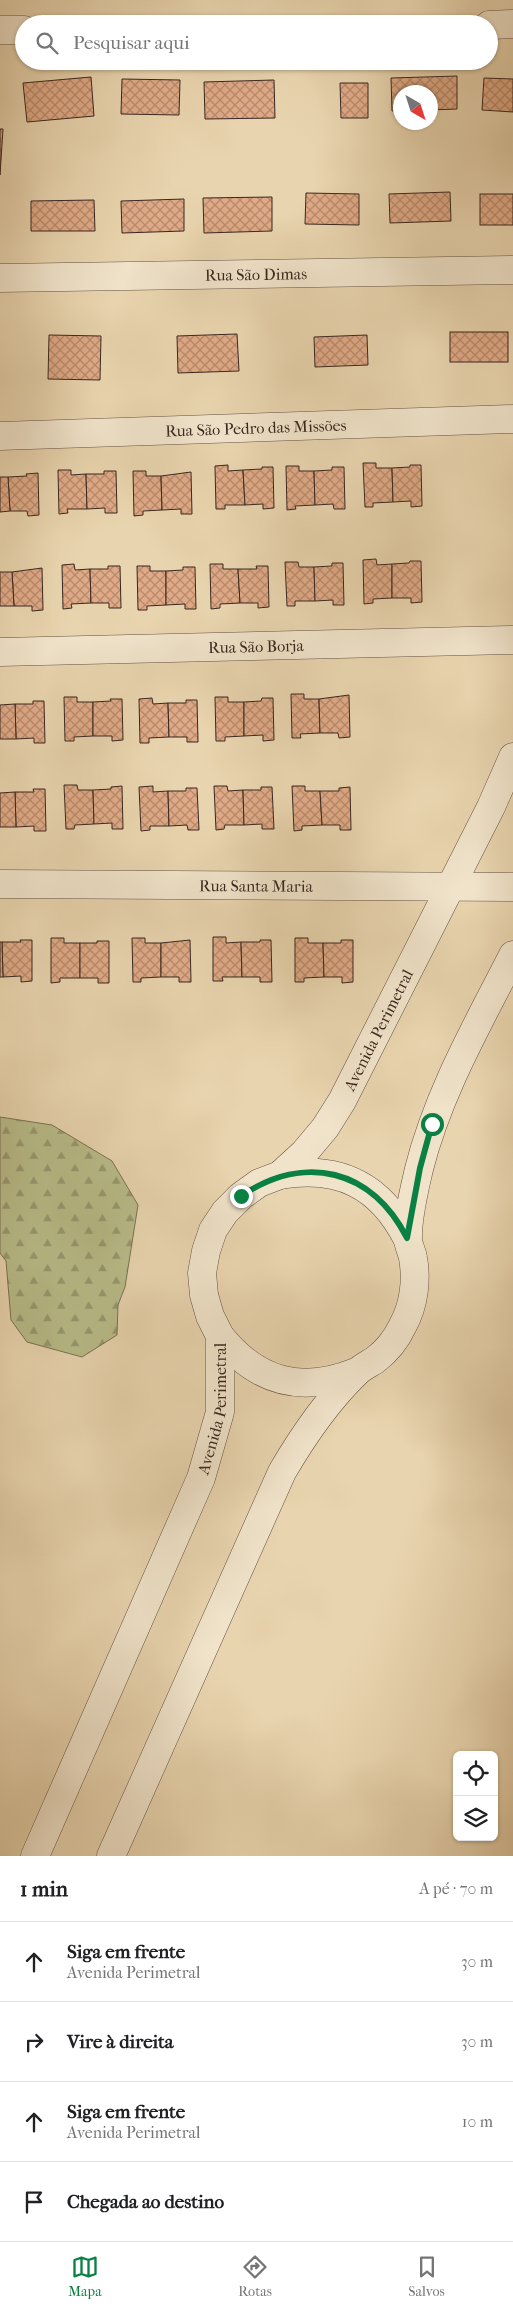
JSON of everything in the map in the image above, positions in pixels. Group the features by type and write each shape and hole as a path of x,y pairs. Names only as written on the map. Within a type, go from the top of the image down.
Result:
{"street":[{"path":"498,25 513,24"},
{"path":"0,30 15,30"},
{"name":"Rua São Dimas","path":"0,278 513,270"},
{"name":"Rua São Pedro das Missões","path":"0,436 513,419"},
{"name":"Rua São Borja","path":"0,652 513,640"},
{"name":"Avenida Perimetral","path":"35,1856 201,1478 220,1412 220,1336 210,1316 204,1295 202,1273 206,1251 213,1230 225,1212 241,1196 259,1183 280,1175 304,1153 325,1128 342,1101 491,807 513,757"},
{"name":"Rua Santa Maria","path":"0,884 451,884 513,886"},
{"path":"407,1238 420,1168 432,1124 449,1082 513,954"},
{"path":"220,1336 234,1353 252,1367 271,1377 315,1384 337,1380 358,1371 376,1359 392,1343 404,1324 412,1303 413,1259 407,1238 397,1218 383,1201 366,1188 346,1178 324,1172 280,1175"},
{"path":"111,1856 282,1472 300,1440 358,1371"}],"green space":[{"path":"0,1117 52,1125 112,1161 138,1205 125,1287 118,1305 117,1335 82,1357 27,1342 11,1320 6,1261 0,1253"}],"building":[{"path":"457,76 457,109 438,110 438,85 393,85 392,111 391,78"},
{"path":"91,77 94,116 27,122 23,83"},
{"path":"484,78 513,79 513,112 482,110"},
{"path":"122,79 180,80 179,115 121,114"},
{"path":"274,80 275,118 205,119 204,82"},
{"path":"340,83 368,83 368,118 341,118"},
{"path":"0,129 3,129 0,175"},
{"path":"450,192 451,221 390,223 389,194"},
{"path":"306,193 359,194 359,225 305,224"},
{"path":"480,194 513,194 513,225 480,225"},
{"path":"272,197 272,231 204,233 203,198"},
{"path":"184,199 184,231 122,233 121,201"},
{"path":"94,200 95,231 31,231 31,201"},
{"path":"450,332 508,332 508,362 450,362"},
{"path":"237,334 239,371 178,373 177,336"},
{"path":"49,335 101,336 100,380 48,379"},
{"path":"367,335 368,365 315,367 314,337"},
{"path":"363,463 376,463 376,468 392,468 393,502 373,503 373,507 365,507"},
{"path":"228,465 228,471 243,470 245,505 225,505 225,509 216,509 215,466"},
{"path":"410,465 421,465 422,506 411,507 411,501 393,502 392,468 410,467"},
{"path":"286,466 299,466 299,471 314,471 315,505 295,506 296,509 287,510"},
{"path":"262,467 273,467 274,508 263,509 263,504 245,505 243,470 262,469"},
{"path":"332,467 344,467 345,509 334,509 333,504 315,505 314,471 332,470"},
{"path":"58,470 71,470 71,475 86,474 87,509 67,509 68,513 59,514"},
{"path":"104,471 116,471 117,513 105,513 105,508 87,509 86,474 104,474"},
{"path":"133,471 146,471 146,476 161,476 162,510 143,511 143,515 134,516"},
{"path":"191,472 192,514 181,514 181,509 162,510 161,476"},
{"path":"38,473 39,515 28,516 27,511 10,511 8,477 27,476 26,474"},
{"path":"0,477 8,477 10,511 0,512"},
{"path":"376,559 377,565 392,564 392,598 373,599 373,603 364,604 363,560"},
{"path":"410,561 421,561 422,602 411,603 411,598 392,598 392,564 409,563"},
{"path":"285,562 298,562 299,567 314,567 315,601 295,601 295,606 287,606"},
{"path":"332,563 343,563 344,605 333,605 333,600 315,601 314,567 332,566"},
{"path":"74,564 75,570 90,569 91,603 71,604 72,608 63,609 62,565"},
{"path":"210,564 223,564 223,569 238,569 240,603 220,604 220,608 211,609"},
{"path":"108,566 120,566 121,608 109,608 109,603 91,603 90,569 108,569"},
{"path":"137,566 150,566 150,571 166,571 166,605 147,606 147,610 138,610"},
{"path":"256,566 268,566 269,607 258,608 258,603 240,603 238,569 257,569"},
{"path":"183,567 195,567 196,609 185,609 185,604 166,605 166,571 183,570"},
{"path":"42,568 43,610 32,611 32,606 14,606 12,572"},
{"path":"0,572 12,572 14,606 0,606"},
{"path":"291,694 304,694 304,699 319,699 320,733 300,734 301,738 292,738"},
{"path":"349,695 350,737 339,738 338,733 320,733 319,699"},
{"path":"64,697 77,697 77,702 93,702 93,736 74,737 74,741 65,741"},
{"path":"215,697 228,697 228,702 244,702 244,736 225,737 225,741 216,741"},
{"path":"152,698 153,704 168,703 169,737 149,738 149,743 140,743 139,699"},
{"path":"262,698 273,698 274,740 263,741 263,735 244,736 244,702 261,701"},
{"path":"110,699 122,699 123,740 112,741 112,736 93,736 93,702 111,701"},
{"path":"186,700 197,700 198,742 187,742 187,737 169,737 168,703 186,703"},
{"path":"33,701 44,701 45,743 34,743 34,738 16,739 15,704 33,704"},
{"path":"15,704 16,739 0,739 0,705"},
{"path":"64,785 77,785 78,790 93,790 94,824 75,825 74,829 66,829"},
{"path":"122,786 123,829 112,829 112,823 94,824 93,790"},
{"path":"153,786 153,792 168,791 169,826 150,826 150,830 141,831 139,787"},
{"path":"214,786 227,786 228,791 243,790 244,825 225,825 224,829 216,830"},
{"path":"292,786 305,786 305,791 320,791 322,825 302,826 302,830 294,831"},
{"path":"261,787 272,787 274,829 262,829 262,824 244,825 243,790 261,790"},
{"path":"350,787 351,830 340,830 340,825 322,825 320,791 339,791 339,788"},
{"path":"186,788 197,788 199,830 188,830 187,825 169,826 168,791 186,791"},
{"path":"33,789 45,789 46,831 34,831 34,826 16,827 15,792 34,792"},
{"path":"15,792 16,827 0,827 0,793"},
{"path":"213,937 226,937 226,943 241,942 242,977 222,977 223,981 213,981"},
{"path":"51,938 64,938 64,943 80,943 80,978 60,978 60,982 51,983"},
{"path":"132,938 145,938 145,943 161,943 161,977 141,978 141,982 133,982"},
{"path":"295,938 308,938 308,943 323,943 324,977 304,978 304,982 295,982"},
{"path":"20,940 32,940 32,981 21,982 21,976 3,977 2,942 21,942"},
{"path":"190,940 191,982 179,982 179,977 161,977 161,943"},
{"path":"260,940 271,940 272,982 260,982 260,977 242,977 241,942 260,942"},
{"path":"341,940 353,940 353,982 342,983 342,977 324,977 323,943 341,943"},
{"path":"97,941 109,941 109,983 98,983 98,978 80,978 80,943 97,943"},
{"path":"0,942 2,942 3,977 0,977"}],"route":[{"path":"241,1196 259,1183 280,1175 324,1172 346,1178 366,1188 383,1201 397,1218 407,1238 412,1203 432,1124"}]}
